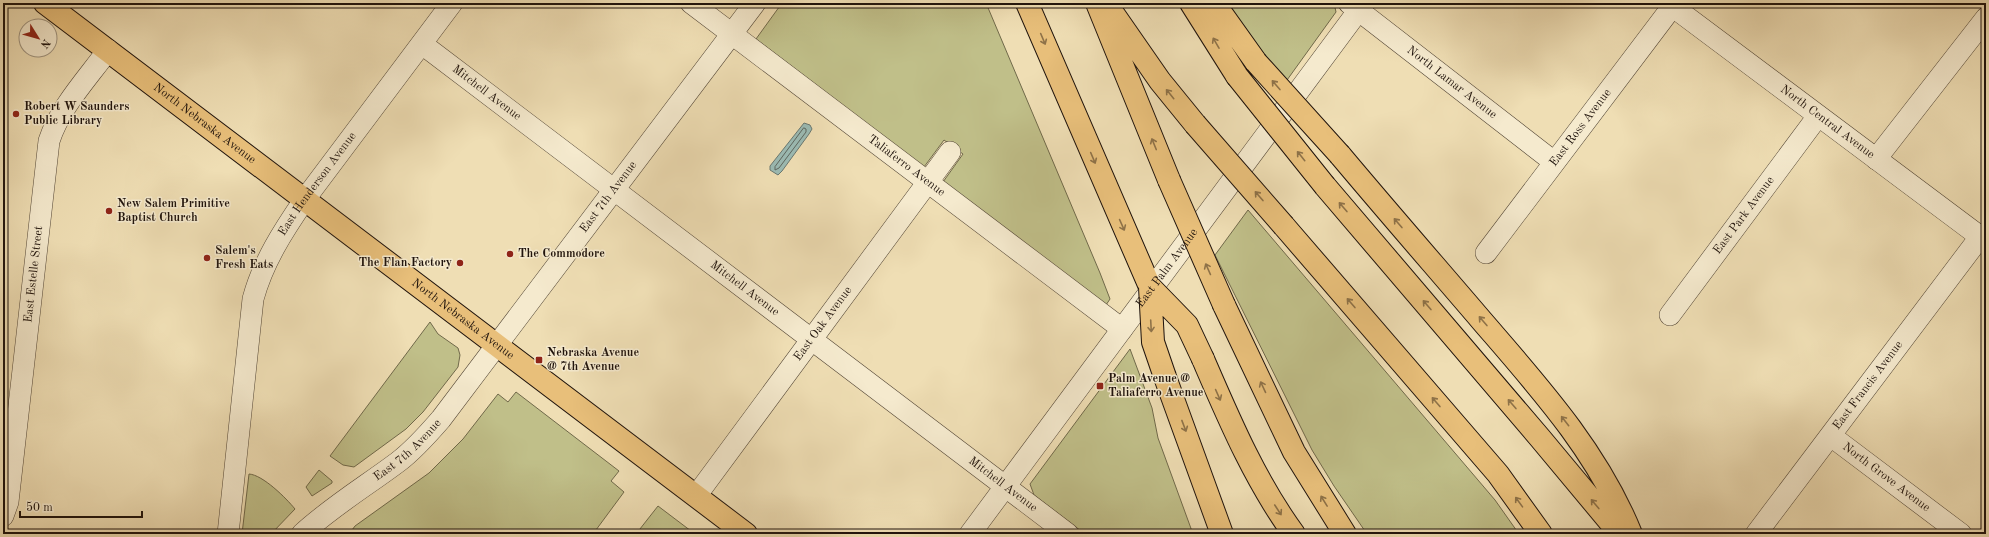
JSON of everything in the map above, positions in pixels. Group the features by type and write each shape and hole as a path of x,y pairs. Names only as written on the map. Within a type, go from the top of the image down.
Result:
{"main road":[{"name":"North Nebraska Avenue","path":"45,3 746,534"},
{"path":"1027,3 1106,189 1150,287 1187,325 1243,450 1264,487 1294,534"},
{"path":"1097,3 1169,180 1224,305 1294,452 1345,534"},
{"path":"1106,3 1160,81 1195,124 1498,474 1541,534"},
{"path":"1191,3 1237,76 1325,186 1620,534"},
{"path":"1214,3 1256,62 1340,155 1535,382 1589,452 1608,484 1631,534"},
{"path":"1150,287 1153,342 1222,534"}],"street":[{"name":"East Henderson Avenue","path":"228,534 253,299 262,270 276,243 305,199 452,3"},
{"name":"Taliaferro Avenue","path":"691,3 1122,329"},
{"name":"East 7th Avenue","path":"302,534 359,488 398,462 421,442 441,419 755,3"},
{"name":"North Central Avenue","path":"1672,4 1818,116 1983,239"},
{"name":"East Ross Avenue","path":"1486,253 1672,4"},
{"name":"North Lamar Avenue","path":"1357,5 1554,162"},
{"name":"East Palm Avenue","path":"970,534 1122,329 1357,5"},
{"path":"1876,159 1986,18"},
{"name":"Mitchell Avenue","path":"422,44 1068,534"},
{"name":"East Estelle Street","path":"3,516 8,502 49,141 54,125 63,111 108,50"},
{"name":"East Park Avenue","path":"1670,314 1818,116"},
{"name":"East Oak Avenue","path":"696,496 950,152"},
{"name":"East Francis Avenue","path":"1756,534 1983,239"},
{"name":"North Grove Avenue","path":"1831,436 1961,534"}],"shaded area":[{"path":"782,3 986,3 1100,273 1110,299 1106,305 943,182 963,154 944,140 924,167 756,39"},
{"path":"1210,3 1334,3 1336,12 1282,87"},
{"path":"1248,210 1495,500 1519,534 1367,534 1334,486 1312,450 1215,255"},
{"path":"430,322 438,334 458,348 460,355 458,367 423,412 406,429 354,467 343,465 330,456"},
{"path":"1130,349 1152,408 1158,438 1193,534 1085,534 1034,495 1030,484"},
{"path":"516,392 619,471 611,481 624,492 593,534 349,534 355,526 429,473 463,439 498,394 508,402"},
{"path":"319,470 332,481 332,483 312,496 306,487"},
{"path":"249,474 261,478 280,493 295,509 271,534 242,534"},
{"path":"658,506 695,534 636,534"}],"water":[{"path":"804,123 810,125 812,129 778,175 770,170 770,166"}],"place":[{"name":"Robert W Saunders Public Library","path":"16,114"},
{"name":"New Salem Primitive Baptist Church","path":"109,211"},
{"name":"The Commodore","path":"510,254"},
{"name":"Salem's Fresh Eats","path":"207,258"},
{"name":"The Flan Factory","path":"460,263"},
{"name":"Nebraska Avenue @ 7th Avenue","path":"539,360"},
{"name":"Palm Avenue @ Taliaferro Avenue","path":"1100,386"}]}
